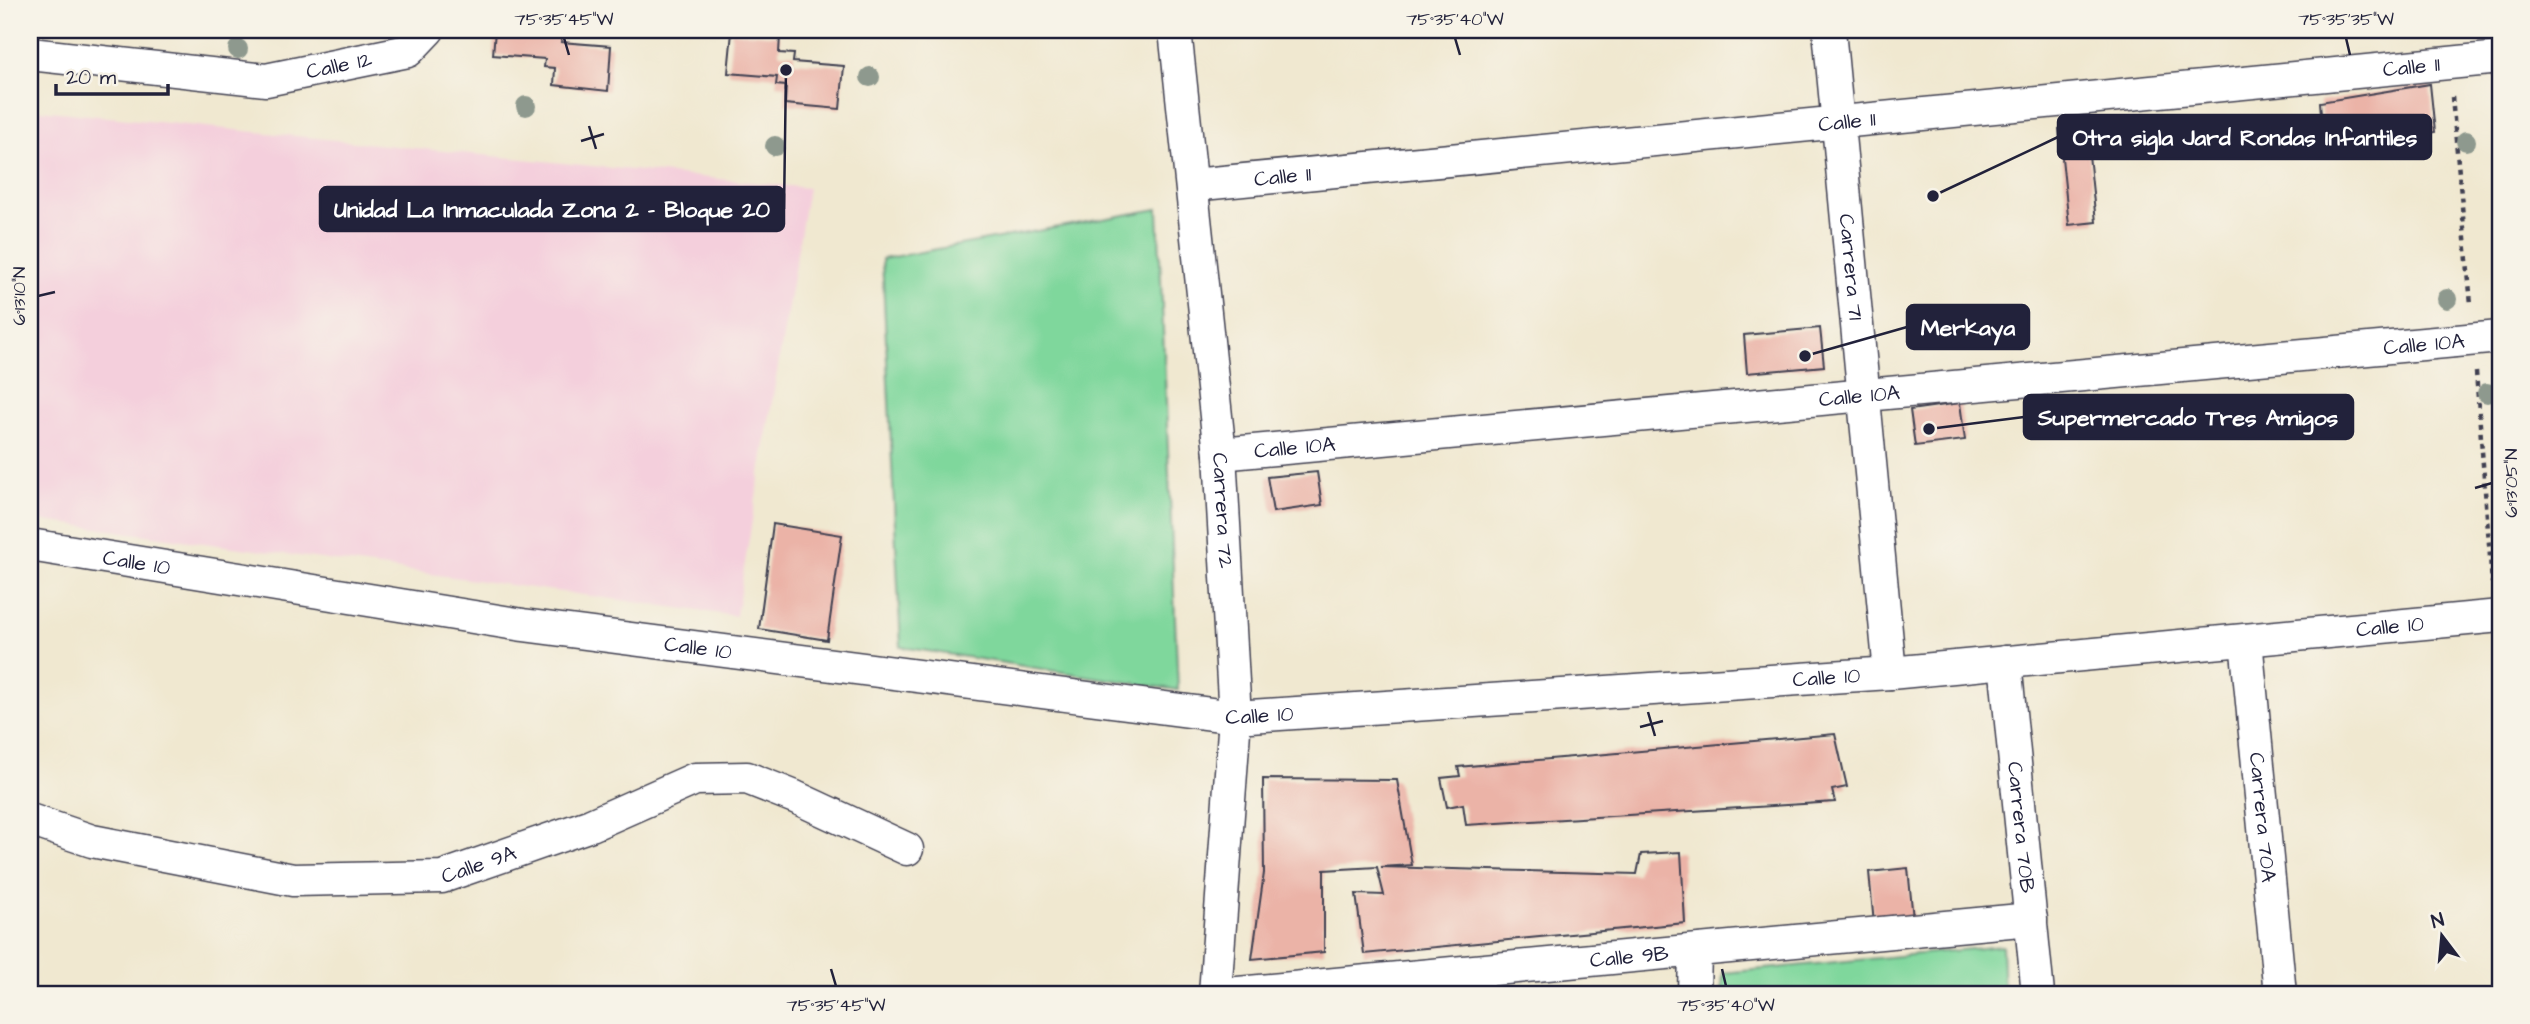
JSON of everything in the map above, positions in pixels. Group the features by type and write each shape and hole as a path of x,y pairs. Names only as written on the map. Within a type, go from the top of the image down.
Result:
{"street":[{"name":"Calle 12","path":"30,54 266,80 408,51 428,30"},
{"name":"Carrera 72","path":"1175,30 1220,454 1235,718 1215,994"},
{"name":"Carrera 71","path":"1829,30 1890,673"},
{"name":"Calle 11","path":"1192,185 2500,58"},
{"name":"Calle 10A","path":"1220,454 2500,337"},
{"name":"Calle 10","path":"30,545 523,625 1235,718 1890,673 2500,617"},
{"name":"Carrera 70A","path":"2246,640 2280,994"},
{"name":"Carrera 70B","path":"2005,662 2038,994"},
{"name":"Calle 9A","path":"30,820 92,841 293,880 442,877 591,825 695,779 747,778 795,797 907,849"},
{"name":"Calle 9B","path":"1227,994 1442,984 1695,951 2031,919"},
{"path":"1694,994 1695,951"}],"shaded area":[{"path":"30,109 808,188 736,616 30,519"}],"green space":[{"path":"1158,209 1178,690 901,647 882,259"},
{"path":"2002,946 2004,994 1722,994 1723,973"}],"building":[{"path":"495,30 546,30 546,34 562,36 561,42 611,46 608,91 554,85 555,68 544,67 545,59 493,55"},
{"path":"732,32 780,36 779,53 794,54 793,62 844,66 840,109 785,104 786,86 776,85 777,77 728,73"},
{"path":"2430,84 2435,132 2324,149 2320,102"},
{"path":"2086,126 2096,222 2069,225 2059,129"},
{"path":"1820,328 1824,366 1747,373 1744,335"},
{"path":"1960,403 1965,440 1915,446 1910,410"},
{"path":"1317,472 1322,505 1273,512 1267,477"},
{"path":"773,524 842,535 827,640 759,629"},
{"path":"1835,734 1847,787 1832,790 1835,802 1466,825 1463,804 1447,807 1441,778 1460,776 1458,767"},
{"path":"1263,779 1397,780 1412,865 1381,867 1637,874 1641,854 1681,852 1685,923 1364,954 1356,894 1384,895 1377,867 1324,870 1324,952 1252,959 1264,873"},
{"path":"1908,868 1913,919 1874,924 1869,872"}],"place":[{"name":"Unidad La Inmaculada Zona 2 - Bloque 20","path":"786,70"},
{"name":"Otra sigla Jard Rondas Infantiles","path":"1933,196"},
{"name":"Merkaya","path":"1805,356"},
{"name":"Supermercado Tres Amigos","path":"1929,429"}]}
